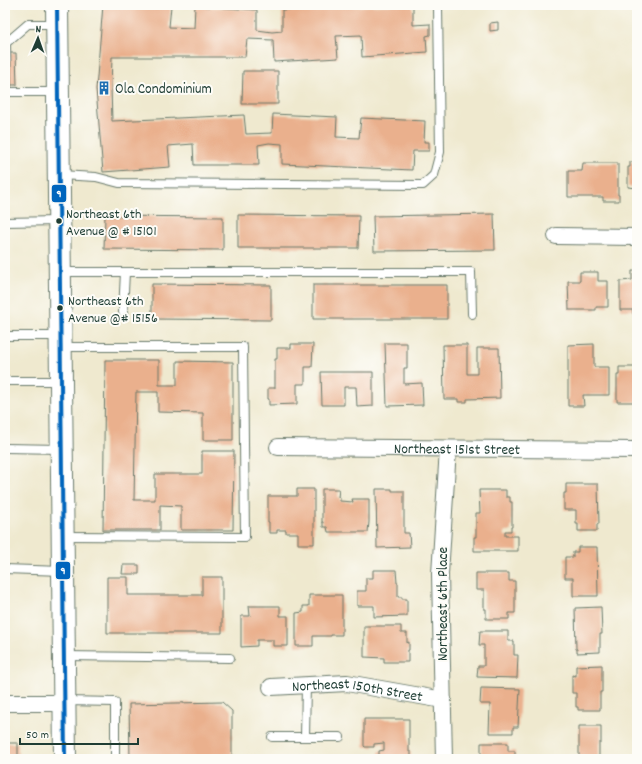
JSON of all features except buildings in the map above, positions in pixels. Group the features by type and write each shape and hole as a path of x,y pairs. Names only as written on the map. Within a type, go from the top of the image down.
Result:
{"main road":[{"path":"57,14 65,759"}],"street":[{"path":"556,236 637,237"},
{"name":"Northeast 151st Street","path":"278,447 637,450"},
{"name":"Northeast 6th Place","path":"444,759 440,574 448,449"},
{"name":"Northeast 150th Street","path":"271,687 347,683 443,700"},
{"path":"5,703 64,702"}],"lane":[{"path":"58,175 96,177 119,183 422,185 434,175 440,152 438,5"},
{"path":"57,14 28,24 6,43 7,92 58,92"},
{"path":"5,222 59,221"},
{"path":"60,272 471,272 472,314"},
{"path":"123,312 125,272"},
{"path":"5,336 60,342 243,347 244,537 62,536"},
{"path":"5,381 61,381"},
{"path":"5,448 62,449"},
{"path":"5,569 63,570"},
{"path":"64,656 230,658"},
{"path":"305,737 306,685"},
{"path":"64,702 115,702 116,759"},
{"path":"272,737 340,737"}],"transit line":[{"name":"9","path":"57,5 65,759"}],"place":[{"name":"Ola Condominium","path":"104,88"},
{"name":"Northeast 6th Avenue @ # 15101","path":"59,221"},
{"name":"Northeast 6th Avenue @# 15156","path":"60,308"}]}
